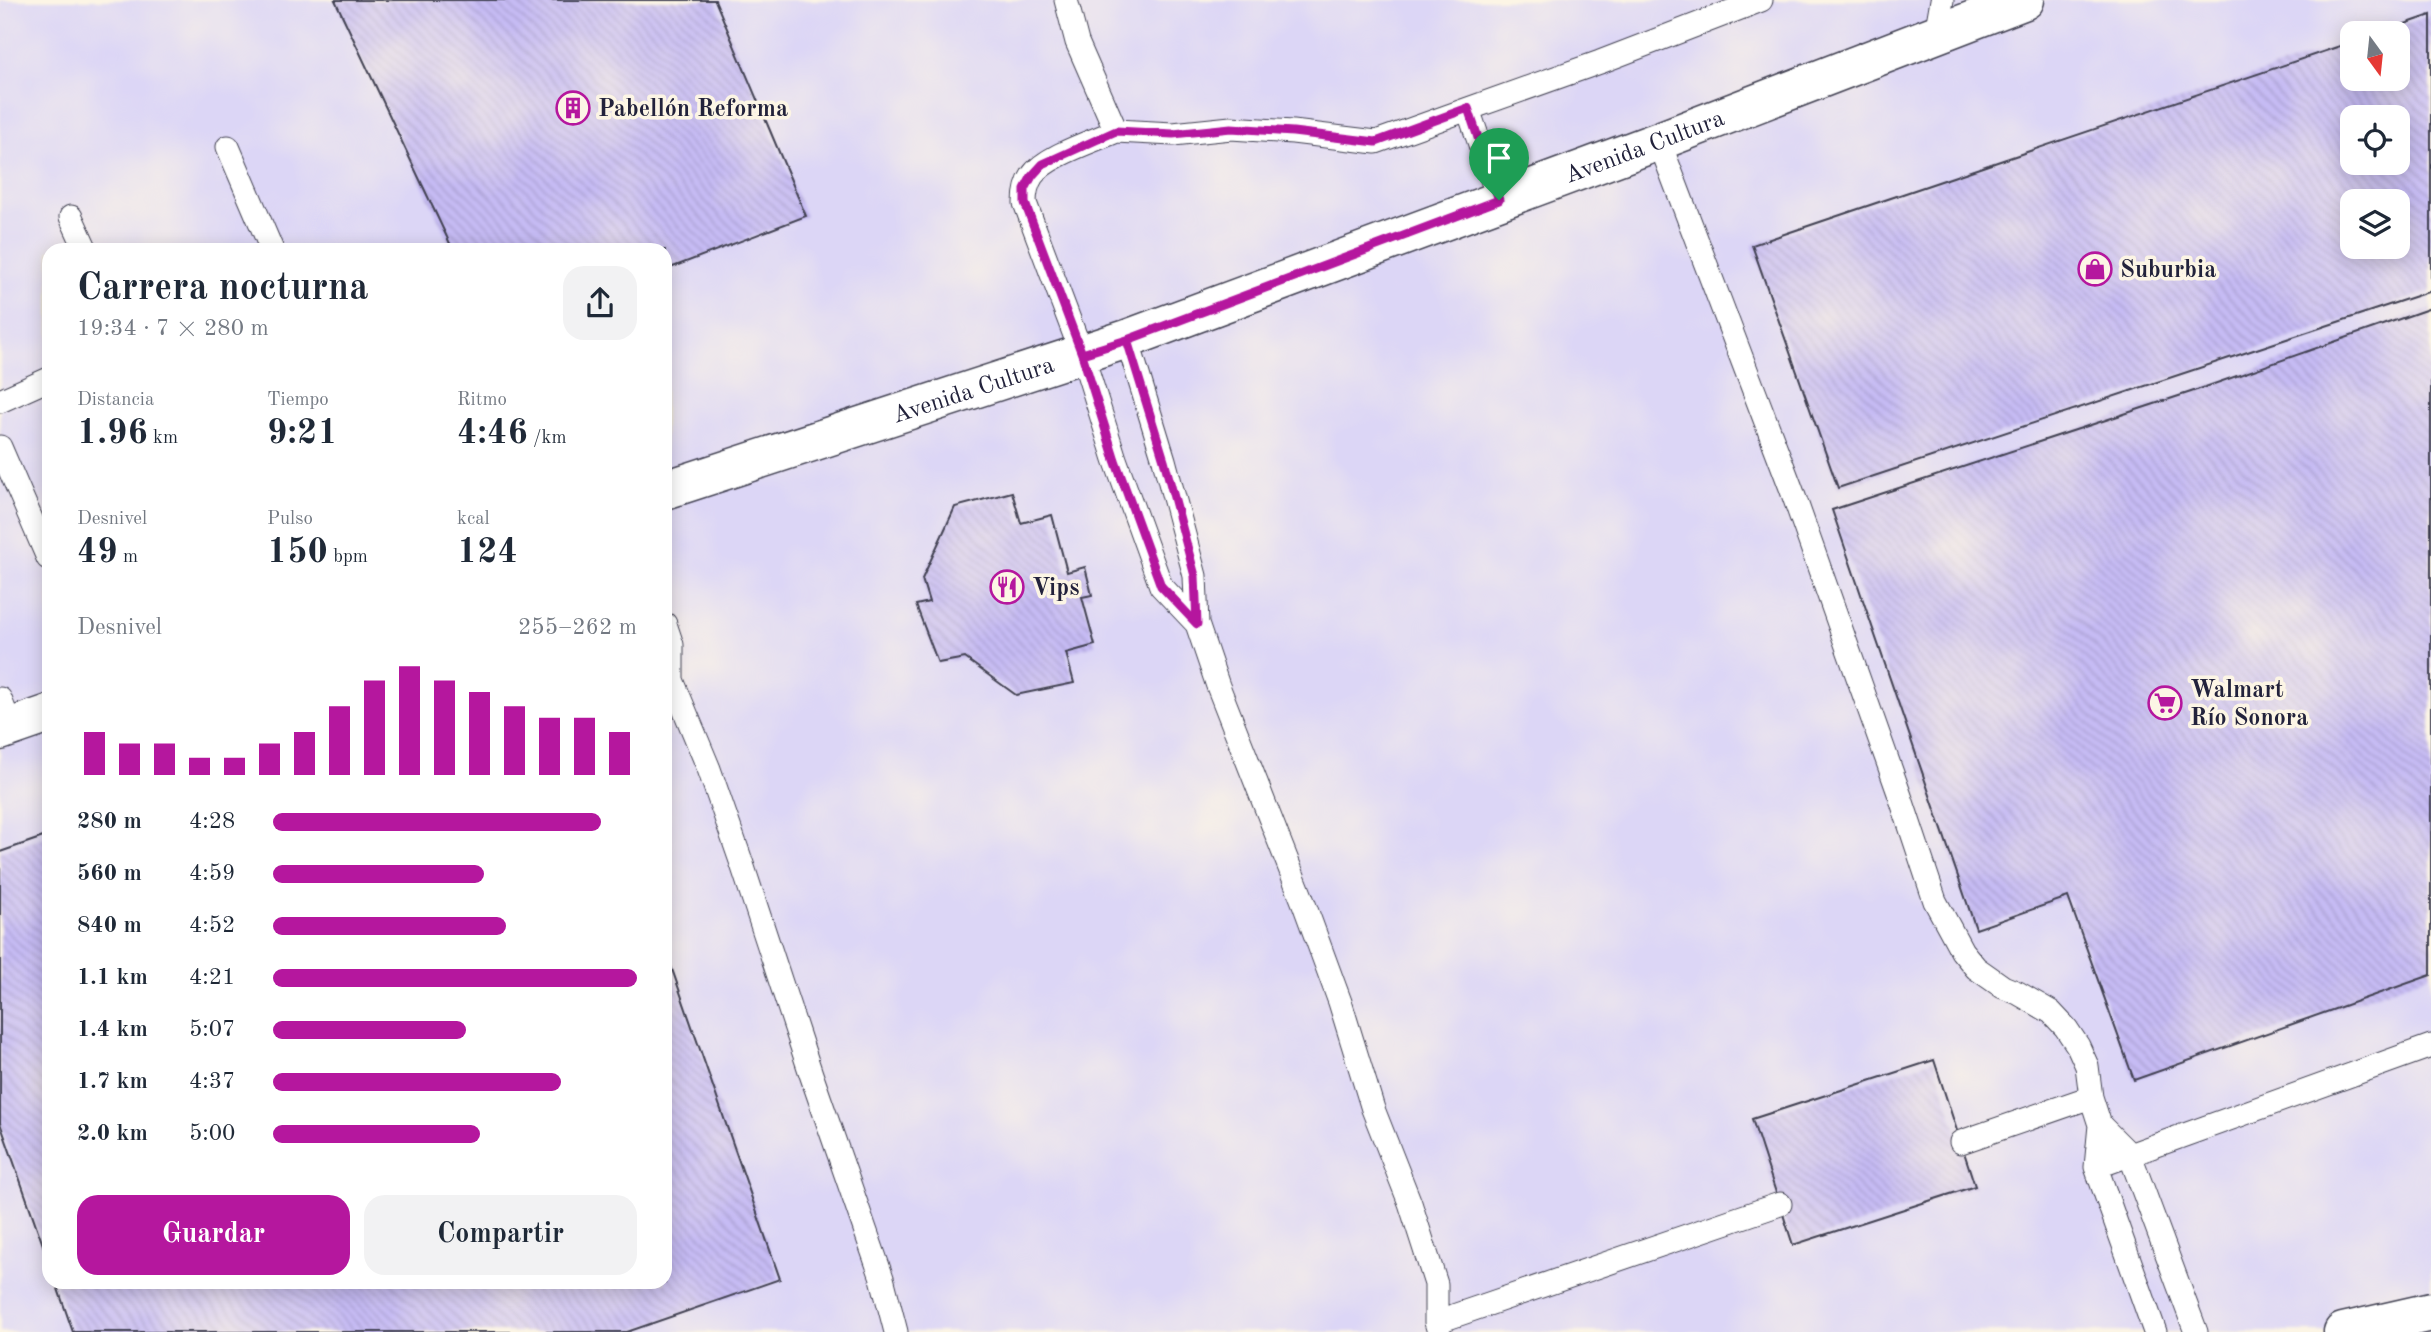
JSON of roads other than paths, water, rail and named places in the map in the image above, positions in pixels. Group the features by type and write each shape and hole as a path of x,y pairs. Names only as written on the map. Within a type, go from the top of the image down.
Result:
{"street":[{"name":"Avenida Cultura","path":"672,488 1127,340 1659,141 1939,17 2025,0"},
{"path":"4,719 42,715"},
{"path":"2343,1332 2431,1312"}],"lane":[{"path":"1066,0 1077,42 1116,131"},
{"path":"1197,624 1161,586 1115,460 1082,354 1025,203 1025,189 1032,176 1043,164 1116,131 1173,134 1231,128 1376,142 1600,62 1761,0"},
{"path":"1468,108 1499,200"},
{"path":"1659,141 1800,512 1934,901 1962,951 1976,968 2003,988 2018,993 2051,1012 2066,1028 2087,1066 2091,1097 2100,1125 2096,1167 2155,1332"},
{"path":"228,147 269,243"},
{"path":"71,216 83,243"},
{"path":"1127,340 1164,460 1195,576 1197,624 1218,686 1335,989 1373,1109 1410,1203 1436,1284 1437,1327 1464,1323 1780,1204"},
{"path":"0,401 42,382"},
{"path":"0,447 42,544"},
{"path":"672,684 709,769 743,863 811,1074 882,1278 896,1332"},
{"path":"2096,1167 2431,1046"},
{"path":"1961,1142 2091,1097"},
{"path":"2100,1125 2130,1155 2196,1332"},
{"path":"1436,1284 1464,1323"}],"place":[{"name":"Pabellón Reforma","path":"573,108"},
{"name":"Suburbia","path":"2095,269"},
{"name":"Vips","path":"1007,587"},
{"name":"Walmart Río Sonora","path":"2165,703"}]}
